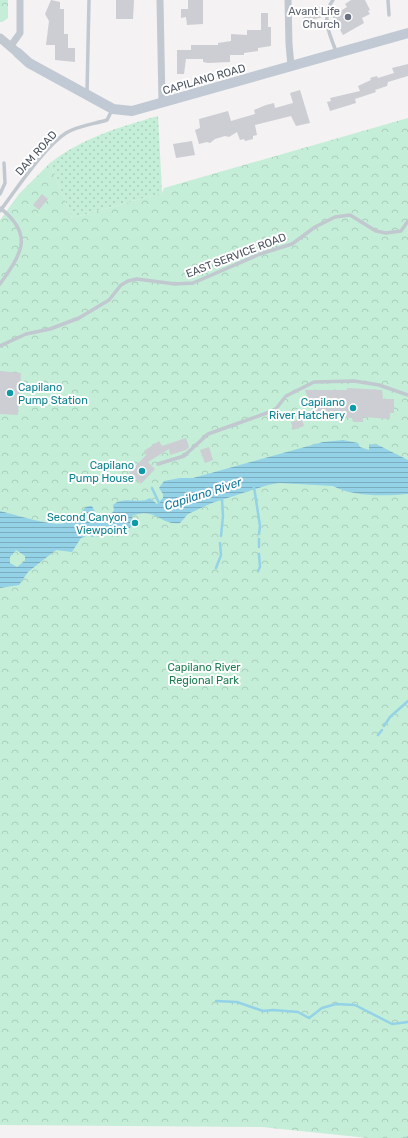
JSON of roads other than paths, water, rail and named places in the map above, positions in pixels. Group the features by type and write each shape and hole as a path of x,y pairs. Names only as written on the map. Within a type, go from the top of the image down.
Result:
{"main road":[{"name":"CAPILANO ROAD","path":"14,50 29,63 113,109 132,111 408,33"}],"street":[{"path":"0,38 14,50 20,33 20,0"},
{"path":"160,0 162,103"},
{"path":"288,0 291,66"}],"lane":[{"path":"87,94 89,0"},
{"path":"333,0 328,7 326,23 337,53"},
{"path":"388,0 389,15"},
{"name":"DAM ROAD","path":"0,210 30,170 55,142 73,130 107,120 113,109"},
{"path":"0,194 5,183 4,163"},
{"path":"0,210 19,226 22,234 22,244 13,267 0,284"},
{"name":"EAST SERVICE ROAD","path":"0,346 26,334 50,329 79,318 106,303 121,285 128,281 142,279 175,284 193,283 260,254 292,244 315,227 335,217 350,215 376,231 386,233 401,231 408,221"},
{"path":"158,464 184,456 208,434 275,410 286,396 314,382 354,380 379,385 408,395"}],"water":[{"name":"Capilano River","path":"343,440 358,443 360,447 369,450 369,444 378,445 408,460 408,494 369,495 341,490 333,486 279,483 268,485 212,503 188,514 180,523 168,522 147,513 140,514 132,516 132,526 126,531 115,528 101,528 98,535 92,537 89,535 81,538 72,552 56,550 28,572 19,585 0,588 0,511 43,522 60,524 76,518 85,508 89,506 92,506 95,512 99,515 104,517 110,516 114,510 113,505 117,502 127,500 141,501 150,498 157,504 163,498 163,494 159,488 164,481 180,478 193,478 323,442","holes":["16,550 25,556 25,561 17,567 10,563 10,557"]}],"waterway":[{"path":"254,487 260,526 259,534"},
{"name":"Capilano River","path":"152,488 160,505"},
{"name":"Capilano River","path":"221,536 223,516 222,499"},
{"path":"259,539 259,547"},
{"path":"216,568 221,555 220,543"},
{"path":"258,571 260,567 259,554"},
{"path":"384,726 390,717 408,701"},
{"path":"378,735 382,730"},
{"path":"216,1001 237,1002 263,1011 273,1010 298,1012 309,1018 322,1008 336,1004 355,1005 392,1024 408,1022"}],"place":[{"name":"Avant Life Church","path":"348,17"},
{"name":"Capilano Pump Station","path":"10,393"},
{"name":"Capilano River Hatchery","path":"353,408"},
{"name":"Capilano Pump House","path":"142,471"},
{"name":"Second Canyon Viewpoint","path":"135,523"}],"park label":[{"name":"Capilano River Regional Park","path":"204,673"}]}
